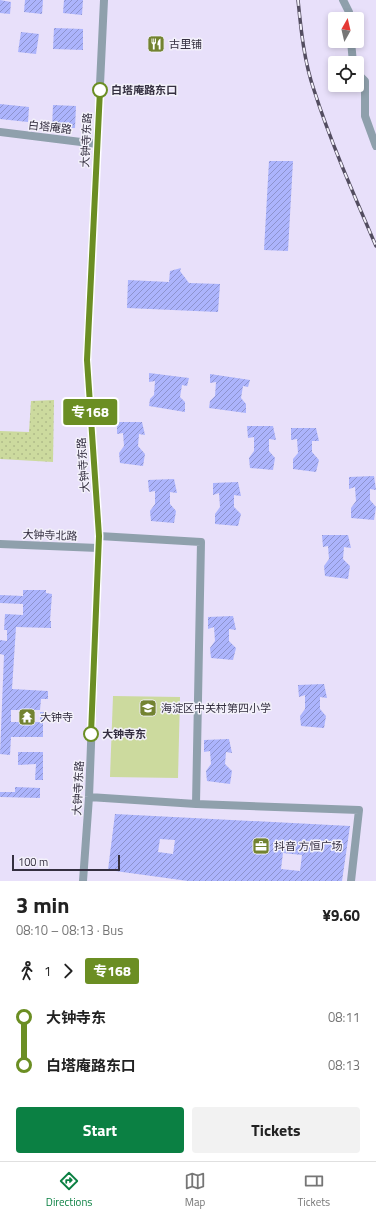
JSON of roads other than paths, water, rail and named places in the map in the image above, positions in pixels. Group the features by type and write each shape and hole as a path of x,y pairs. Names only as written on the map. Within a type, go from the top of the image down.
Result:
{"street":[{"name":"大钟寺东路","path":"83,881 89,797 99,536 87,360 104,0"},
{"path":"343,0 348,12"},
{"path":"364,79 366,81 365,116 376,146"},
{"name":"白塔庵路","path":"0,132 97,144"},
{"path":"99,536 201,542 196,804"},
{"name":"大钟寺北路","path":"0,544 98,548"},
{"path":"89,797 196,804 359,810 351,881"}],"railway":[{"path":"298,0 305,57 314,90 335,149 376,246"}],"place":[{"name":"古里铺","path":"156,44"},
{"name":"白塔庵路东口","path":"100,90"},
{"name":"海淀区中关村第四小学","path":"148,708"},
{"name":"大钟寺","path":"27,717"},
{"name":"大钟寺东","path":"91,734"},
{"name":"抖音 方恒广场","path":"261,846"}]}
